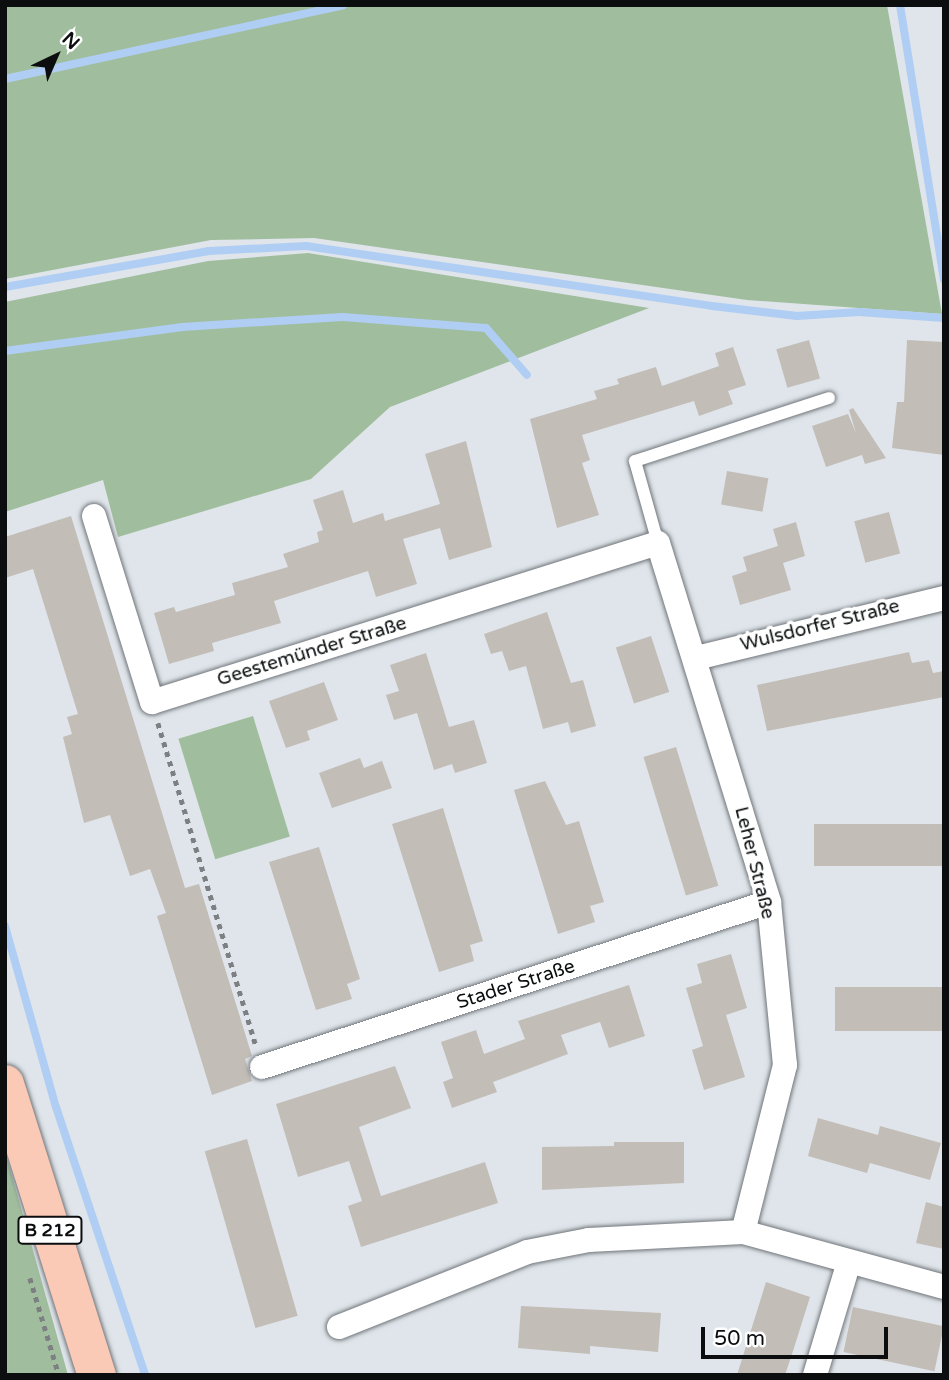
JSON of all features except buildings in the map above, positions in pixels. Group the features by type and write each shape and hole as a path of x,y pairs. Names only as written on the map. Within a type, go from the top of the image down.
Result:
{"main road":[{"name":"B 212","path":"5,1084 97,1375"}],"street":[{"path":"94,516 152,702"},
{"name":"Leher Straße","path":"658,543 696,658 769,902 785,1065 743,1231"},
{"name":"Geestemünder Straße","path":"152,702 658,543"},
{"name":"Wulsdorfer Straße","path":"696,658 886,608 944,598"},
{"name":"Stader Straße","path":"262,1067 769,902"},
{"path":"339,1327 527,1252 589,1240 743,1231 944,1287"},
{"path":"815,1375 849,1262"}],"lane":[{"path":"658,543 635,461 829,398"}],"path":[{"path":"152,702 262,1067"},
{"path":"28,1271 59,1375"}],"green space":[{"path":"5,5 887,5 942,314 747,300 314,238 211,240 5,279"},
{"path":"308,253 649,308 390,407 311,479 118,537 103,480 5,512 5,302 208,261"},
{"path":"253,716 290,836 215,859 178,739"},
{"path":"5,1151 68,1375 5,1375"}],"waterway":[{"path":"5,79 343,5"},
{"path":"900,5 944,280"},
{"path":"5,287 209,251 306,246 797,316 859,312 944,318"},
{"path":"5,351 182,327 343,317 486,328 527,375"},
{"path":"5,926 56,1107 145,1375"}]}
